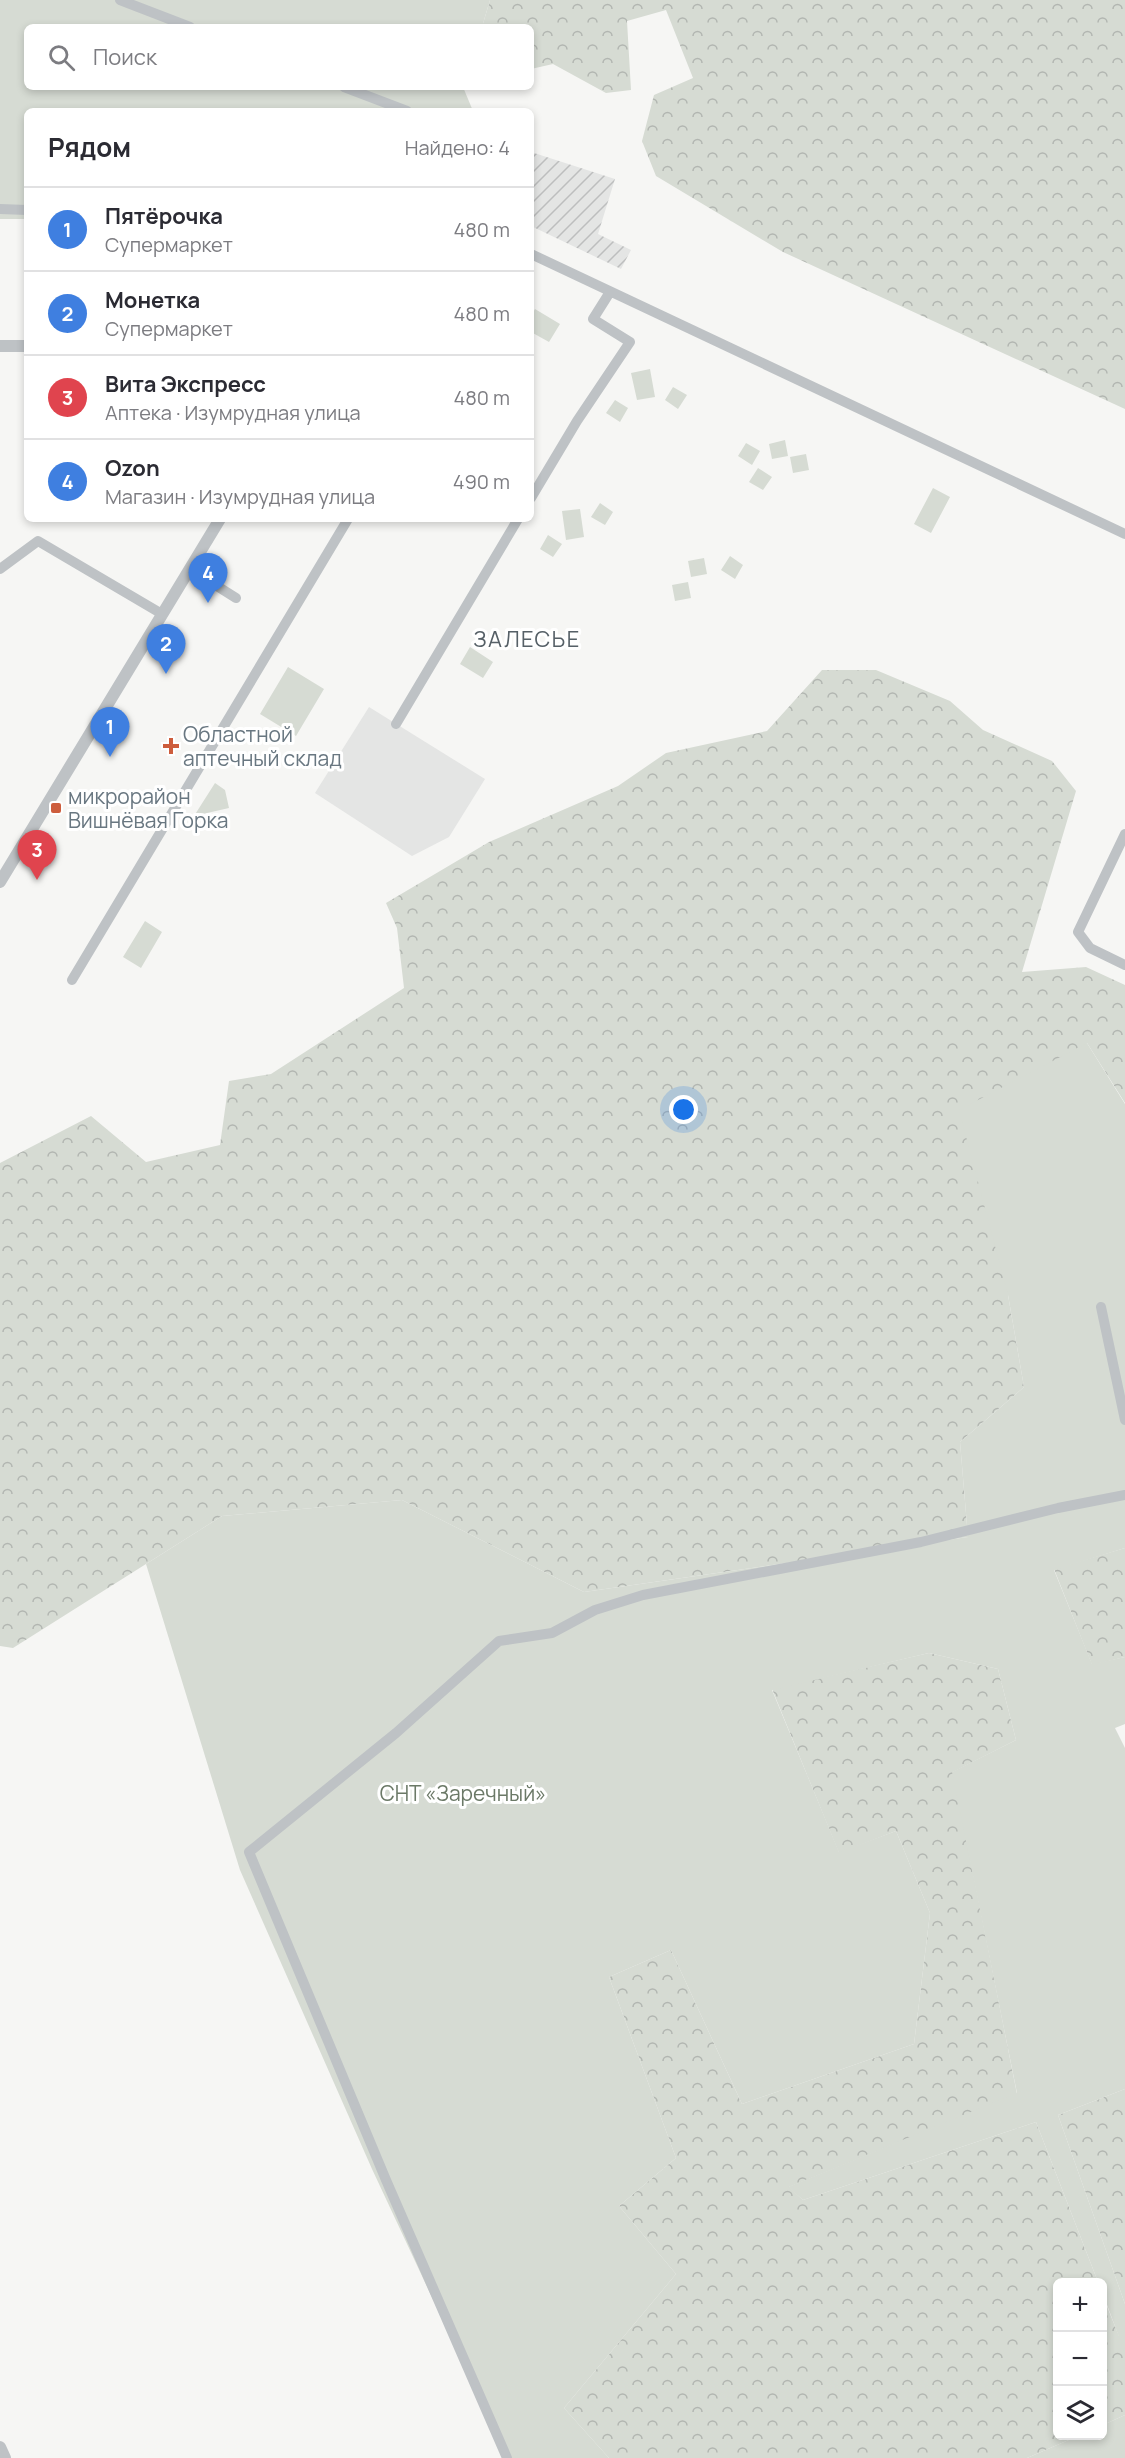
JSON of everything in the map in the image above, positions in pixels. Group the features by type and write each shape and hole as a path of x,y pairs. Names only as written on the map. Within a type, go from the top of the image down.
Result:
{"street":[{"path":"120,0 181,24"},
{"path":"352,90 398,108"},
{"path":"0,209 24,210"},
{"path":"534,255 911,431 1125,534"},
{"path":"534,493 630,342 593,319 610,292"},
{"path":"0,346 24,346"},
{"path":"0,882 218,522"},
{"path":"72,980 346,522"},
{"path":"396,724 516,522"},
{"path":"0,569 38,541 162,614"},
{"path":"190,569 236,598"},
{"path":"1125,834 1078,932 1090,948 1125,965"},
{"path":"1101,1307 1125,1420"},
{"path":"507,2458 386,2180 249,1852 396,1733 499,1641 552,1633 595,1610 643,1595 921,1542 1058,1508 1125,1495"},
{"path":"0,2447 5,2458"}],"shaded area":[{"path":"534,153 615,179 598,234 631,250 621,269 534,227"},
{"path":"369,707 485,779 449,837 412,856 315,793"}],"green space":[{"path":"0,0 490,0 483,24 24,24 24,90 464,90 472,108 24,108 24,219 0,219"},
{"path":"490,0 1125,0 1125,409 783,252 656,176 642,141 654,95 693,78 666,10 627,21 631,90 606,93 553,64 534,68 534,24 483,24"},
{"path":"535,309 560,324 549,342 534,334"},
{"path":"650,369 655,397 637,400 631,373"},
{"path":"673,387 687,395 678,409 665,400"},
{"path":"615,400 628,408 620,422 606,413"},
{"path":"785,440 788,456 772,459 769,444"},
{"path":"746,443 760,451 752,465 738,456"},
{"path":"806,454 809,470 793,473 790,457"},
{"path":"758,468 772,477 763,490 749,482"},
{"path":"933,488 950,497 931,533 914,524"},
{"path":"600,503 613,512 605,525 591,517"},
{"path":"580,509 584,537 566,540 562,511"},
{"path":"548,535 562,544 553,557 540,549"},
{"path":"730,556 743,565 735,579 721,570"},
{"path":"704,558 707,574 691,577 688,561"},
{"path":"688,582 691,598 675,601 672,585"},
{"path":"470,647 493,662 483,678 460,664"},
{"path":"288,667 324,689 296,736 260,714"},
{"path":"822,670 876,670 950,701 983,730 1052,761 1076,791 1022,972 1086,967 1125,985 1125,1103 1087,1043 1008,1295 1024,1387 960,1442 968,1537 584,1592 402,1500 222,1516 13,1648 0,1646 0,1163 91,1116 146,1162 220,1145 229,1081 271,1074 404,988 397,928 386,903 489,842 618,786 666,753 767,731"},
{"path":"215,783 225,790 229,808 194,816"},
{"path":"145,921 162,932 141,968 123,957"},
{"name":"СНТ «Заречный»","path":"1087,1043 1125,1104 1125,1548 1054,1570 1092,1664 1125,1657 1125,1724 1115,1728 1125,1748 1125,2089 1058,2115 1125,2304 1125,2337 1119,2337 1107,2305 1107,2278 1096,2278 1036,2122 803,2200 788,2187 1017,2093 952,1772 1016,1740 998,1669 929,1653 772,1690 839,1852 896,1831 930,1913 914,2044 742,2104 671,1950 609,1977 676,2158 619,2206 676,2274 564,2408 609,2458 507,2458 372,2169 240,1870 146,1564 222,1516 402,1500 584,1592 968,1537 960,1442 1024,1387 1008,1295 959,1110"},
{"path":"1125,1548 1125,1657 1092,1665 1054,1569"},
{"path":"929,1653 998,1669 1016,1740 953,1772 1017,2094 789,2187 803,2200 1036,2122 1096,2278 1053,2278 1053,2440 1069,2440 1027,2458 609,2458 564,2408 676,2274 619,2206 676,2158 609,1977 671,1950 742,2104 914,2044 930,1913 896,1831 839,1853 772,1689"},
{"path":"1125,2089 1125,2304 1058,2115"},
{"path":"1107,2306 1119,2336 1125,2337 1125,2415 1107,2423"},
{"path":"1125,2415 1125,2458 1027,2458 1069,2440 1107,2440 1107,2423"}],"place":[{"name":"Ozon","path":"208,603"},
{"name":"Монетка","path":"166,674"},
{"name":"Областной аптечный склад","path":"171,746"},
{"name":"Пятёрочка","path":"110,757"},
{"name":"микрорайон Вишнёвая Горка","path":"56,808"},
{"name":"Вита Экспресс","path":"37,880"}],"district":[{"name":"ЗАЛЕСЬЕ","path":"527,639"}]}
